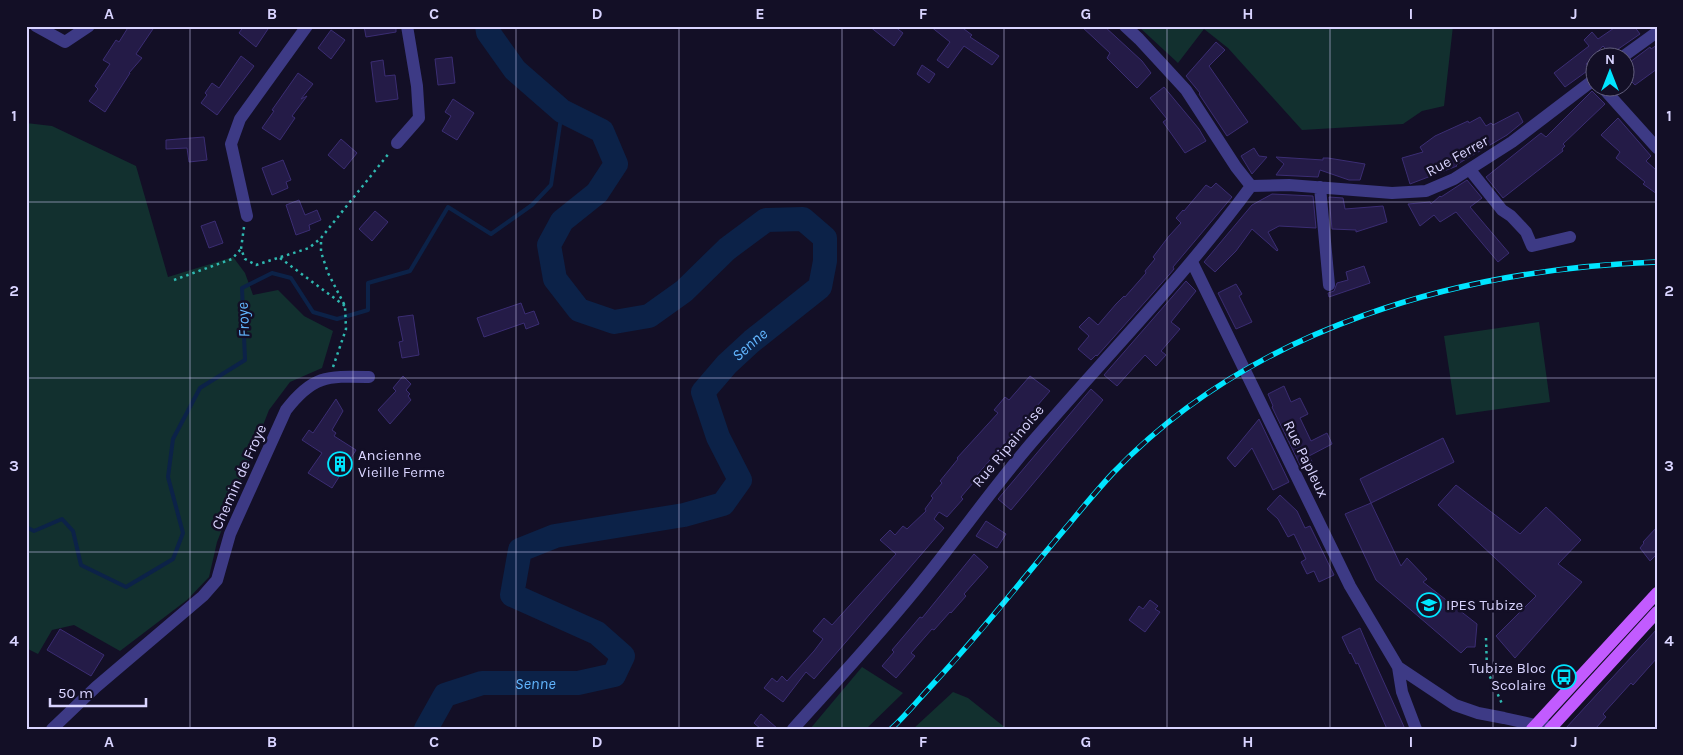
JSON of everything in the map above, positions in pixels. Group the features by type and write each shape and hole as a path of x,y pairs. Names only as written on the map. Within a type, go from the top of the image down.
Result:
{"main road":[{"path":"1534,727 1657,593"},
{"path":"1551,728 1657,612"}],"street":[{"path":"36,26 65,42 89,26"},
{"path":"248,216 231,144 240,119 307,26"},
{"path":"398,143 419,118 417,86 407,26"},
{"path":"1125,26 1186,90 1236,167 1251,186"},
{"path":"1635,48 1657,32"},
{"name":"Rue Ferrer","path":"1251,186 1320,187 1392,193 1426,191 1470,170 1512,142 1586,86"},
{"path":"1611,98 1657,148"},
{"path":"1470,170 1502,210 1511,216 1526,232 1532,246 1570,237"},
{"name":"Rue Ripainoise","path":"793,729 925,578 985,498 1039,434 1192,262 1222,226 1251,186"},
{"path":"1320,187 1328,285"},
{"name":"Rue Papleux","path":"1192,262 1350,586 1398,667 1402,692 1416,729"},
{"name":"Chemin de Froye","path":"52,729 122,664 203,596 217,580 230,534 286,410 298,395 314,383 330,377 369,377"},
{"name":"Rue Papleux","path":"1398,667 1455,704 1478,713 1534,727 1551,728"}],"path":[{"path":"248,216 245,222 241,249 245,259 256,264 308,248 321,238 398,143"},
{"path":"321,238 321,252 328,273 338,290 346,311 346,329 330,377"},
{"path":"174,280 232,259 241,249"},
{"path":"280,258 345,306"},
{"path":"1486,638 1488,670 1503,704 1504,718"}],"green space":[{"path":"1138,26 1453,26 1444,106 1422,111 1403,124 1302,130 1228,48 1204,29 1178,63"},
{"path":"26,123 52,126 136,166 168,277 233,257 245,273 253,295 278,290 304,316 333,331 322,368 290,382 269,410 217,542 209,577 187,600 120,651 74,625 52,630 38,654 26,648"},
{"path":"1539,322 1550,402 1456,415 1444,336"},
{"path":"862,667 903,693 866,729 810,729"},
{"path":"953,692 968,698 1007,729 913,729"}],"building":[{"path":"129,26 155,26 136,54 142,58 129,73 105,112 89,101 98,89 95,86 110,64 103,60 116,40 119,42"},
{"path":"244,26 270,26 256,47 239,33"},
{"path":"364,26 396,26 396,32 366,37"},
{"path":"869,26 894,26 903,33 894,46"},
{"path":"930,26 960,26 972,35 970,37 999,56 992,65 964,46 948,68 937,60 950,42"},
{"path":"1081,26 1104,26 1142,61 1151,73 1137,88 1107,58 1110,53"},
{"path":"1617,26 1634,26 1640,34 1620,48 1605,48 1603,46 1601,48 1586,48 1589,46 1584,40 1592,32 1598,39"},
{"path":"331,30 345,40 331,59 318,48"},
{"path":"1216,42 1225,50 1209,66 1248,122 1227,136 1200,93 1186,76"},
{"path":"1657,45 1657,69 1636,84 1636,58 1650,47 1651,49"},
{"path":"1586,48 1586,72 1565,87 1554,73"},
{"path":"241,56 254,66 217,115 201,103 207,95 205,93 212,83 219,88"},
{"path":"452,57 455,83 438,85 435,59"},
{"path":"383,60 385,76 395,75 398,99 376,102 371,62"},
{"path":"922,65 935,74 929,83 917,74"},
{"path":"298,73 313,84 301,99 307,96 292,116 295,118 280,140 262,128"},
{"path":"1164,87 1199,129 1206,141 1185,153 1163,122 1167,119 1150,98"},
{"path":"1586,97 1599,98 1605,104 1563,144 1565,146 1562,149 1563,151 1503,198 1486,177 1541,133 1546,137"},
{"path":"453,99 474,113 457,140 442,131 451,116 445,112"},
{"path":"1518,112 1523,122 1507,135 1457,166 1410,184 1402,158 1423,152 1420,147 1435,136 1480,117 1486,126 1491,123 1493,125"},
{"path":"1618,118 1651,156 1646,161 1655,169 1657,167 1657,194 1643,184 1645,182 1616,158 1620,152 1601,135"},
{"path":"204,137 207,160 189,162 187,148 166,149 166,140"},
{"path":"341,139 357,153 344,169 328,155"},
{"path":"1254,148 1259,156 1267,157 1252,174 1241,156"},
{"path":"1276,157 1323,160 1323,158 1328,158 1365,164 1360,180 1349,180 1320,170 1318,177 1276,175 1284,164"},
{"path":"283,160 291,180 286,182 288,188 272,195 262,168"},
{"path":"1467,180 1482,198 1470,207 1509,253 1498,262 1456,212 1440,222 1434,215 1420,226 1408,204 1430,202 1431,204 1440,196"},
{"path":"1216,183 1232,197 1173,267 1174,269 1169,275 1097,356 1091,360 1078,349 1089,336 1079,327 1089,317 1098,325 1116,304 1125,297 1146,273 1145,271 1155,259 1153,257 1181,223 1176,218 1206,185 1211,188"},
{"path":"1272,194 1313,196 1316,228 1279,226 1268,232 1277,251 1252,229 1236,251 1215,272 1204,262 1252,205"},
{"path":"1329,197 1343,198 1345,209 1383,206 1387,222 1356,232 1356,230 1332,229"},
{"path":"299,200 305,215 317,210 321,220 309,225 310,230 296,235 286,205"},
{"path":"375,211 388,222 372,241 359,229"},
{"path":"215,221 223,243 209,248 201,226"},
{"path":"1364,266 1370,283 1329,297 1328,293 1334,291 1337,283 1348,280 1346,272"},
{"path":"1186,281 1196,291 1171,322 1180,329 1161,351 1166,355 1156,366 1145,355 1117,386 1104,375"},
{"path":"1236,284 1242,294 1239,296 1252,322 1236,329 1218,293"},
{"path":"521,303 525,314 534,311 539,324 526,329 524,323 484,337 477,318"},
{"path":"413,315 419,355 402,358 399,342 403,341 398,317"},
{"path":"403,376 411,384 406,390 410,394 408,396 411,400 390,424 378,410 396,391 393,388"},
{"path":"1030,376 1050,391 977,475 979,476 961,497 963,499 947,517 939,512 934,519 944,528 814,679 806,672 783,702 764,688 772,678 777,682 782,676 787,681 814,651 823,639 813,631 824,618 832,625 896,554 880,540 890,530 895,535 903,526 907,529 926,511 925,509 933,498 931,496 942,483 940,481 957,458 998,413 994,410 1005,397 1009,400"},
{"path":"1284,386 1291,402 1300,398 1308,414 1300,418 1311,441 1327,433 1332,444 1309,456 1312,462 1301,467 1272,407 1268,394"},
{"path":"1091,389 1103,400 1011,510 998,499"},
{"path":"336,399 343,411 332,430 336,433 334,436 356,450 332,488 308,473 322,453 302,440 309,430 313,433"},
{"path":"1259,419 1289,482 1273,490 1252,448 1235,467 1227,458"},
{"path":"1443,438 1454,462 1371,503 1360,479"},
{"path":"1456,485 1520,534 1546,507 1581,540 1558,564 1582,582 1515,658 1496,636 1536,596 1438,505"},
{"path":"1280,495 1297,511 1305,528 1310,526 1334,575 1319,582 1314,571 1307,574 1301,562 1306,559 1294,534 1288,537 1278,519 1267,509"},
{"name":"IPES Tubize","path":"1371,503 1401,566 1407,558 1427,579 1423,582 1477,624 1475,647 1467,647 1461,653 1376,580 1345,514"},
{"path":"986,521 1006,534 997,548 976,536"},
{"path":"1657,527 1657,554 1650,561 1640,548"},
{"path":"974,554 988,567 964,594 966,596 951,613 934,630 932,629 911,653 915,656 896,678 882,666 894,652 892,650 920,617 922,618"},
{"path":"1150,600 1158,606 1155,609 1160,612 1145,632 1129,620 1139,606 1143,609"},
{"path":"1360,628 1405,729 1387,729 1358,663 1356,664 1342,637"},
{"path":"60,629 104,655 91,676 47,650"},
{"path":"1657,629 1657,658 1603,714 1606,717 1595,729 1565,729"},
{"path":"761,714 778,729 761,729 754,723"}],"waterway":[{"name":"Senne","path":"426,729 445,695 482,683 578,683 614,675 623,656 597,633 512,595 520,550 555,536 684,515 723,504 740,480 718,437 703,392 727,364 752,341 820,287 825,261 825,238 803,219 766,220 727,249 684,291 649,316 614,322 579,310 555,279 549,245 562,221 597,193 616,164 602,131 562,111 515,70 488,32 487,26"},
{"name":"Froye","path":"26,527 34,531 62,519 73,531 81,565 126,587 173,559 183,533 168,477 173,439 200,388 245,360 242,288 272,273 291,278 313,312 337,319 368,310 368,283 410,271 448,207 491,234 532,205 551,185 562,111"}],"railway":[{"path":"891,729 968,645 1113,473 1168,422 1229,379 1295,344 1364,315 1435,293 1509,277 1583,267 1657,262"}],"place":[{"name":"Ancienne Vieille Ferme","path":"340,464"},
{"name":"IPES Tubize","path":"1429,605"},
{"name":"Tubize Bloc Scolaire","path":"1564,677"}]}
